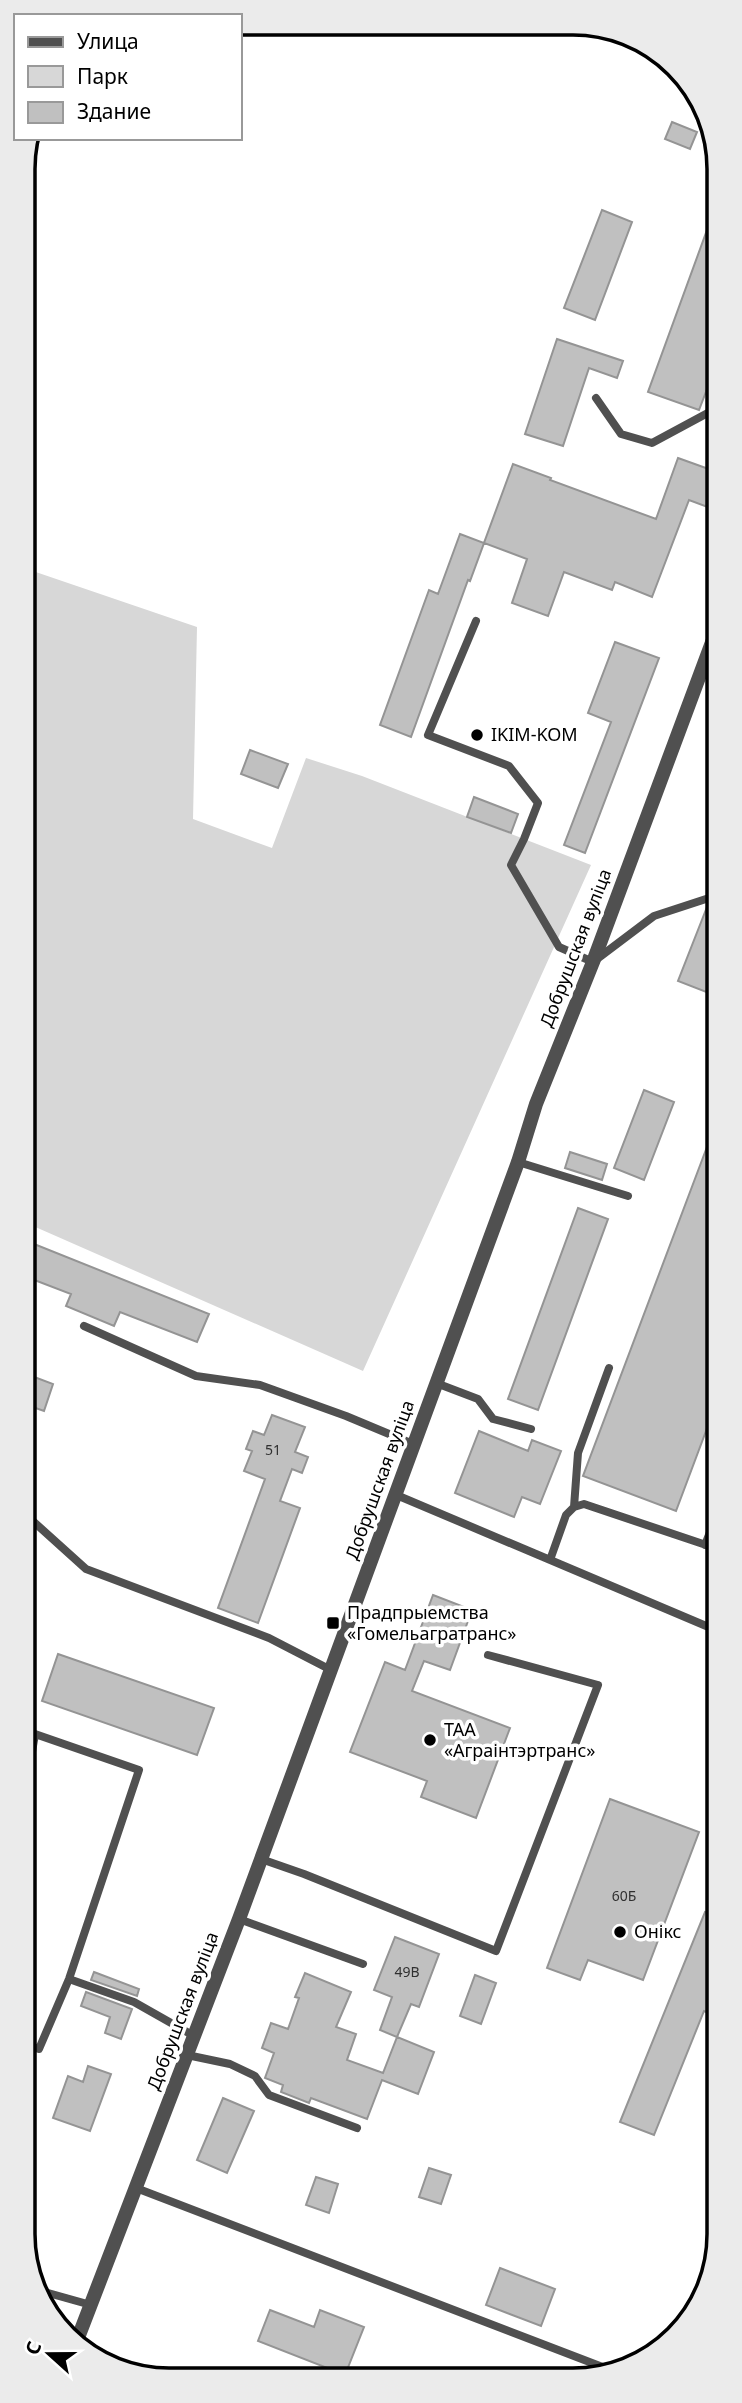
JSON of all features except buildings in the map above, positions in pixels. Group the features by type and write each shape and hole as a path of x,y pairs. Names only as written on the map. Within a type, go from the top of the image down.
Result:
{"street":[{"name":"Добрушская вуліца","path":"84,2323 239,1919 518,1162 536,1104 593,962 707,656"}],"lane":[{"path":"596,398 621,435 652,443 707,413"},
{"path":"476,621 428,735 509,766 538,803 511,865 559,947 593,962 654,916 707,899"},
{"path":"518,1162 628,1196"},
{"path":"84,1326 196,1376 260,1385 413,1444"},
{"path":"574,1507 578,1453 609,1368"},
{"path":"436,1383 478,1399 493,1419 531,1429"},
{"path":"394,1494 707,1626"},
{"path":"550,1560 566,1515 574,1507 584,1504 705,1545 707,1540"},
{"path":"35,1523 86,1569 269,1638 331,1670"},
{"path":"261,1859 496,1951 598,1685 488,1655"},
{"path":"35,1734 139,1770 69,1979 39,2049 35,2048"},
{"path":"239,1919 363,1964"},
{"path":"69,1979 135,2002 194,2036"},
{"path":"187,2055 230,2064 255,2076 269,2095 357,2128"},
{"path":"136,2188 598,2365"},
{"path":"49,2293 91,2305"}],"green space":[{"path":"35,572 197,627 193,819 272,848 306,758 362,776 591,865 363,1371 35,1227"}],"place":[{"name":"IKIM-KOM","path":"477,735"},
{"name":"Прадпрыемства «Гомельагратранс»","path":"333,1623"},
{"name":"ТАА «Аграінтэртранс»","path":"430,1740"},
{"name":"Онікс","path":"620,1932"}]}
